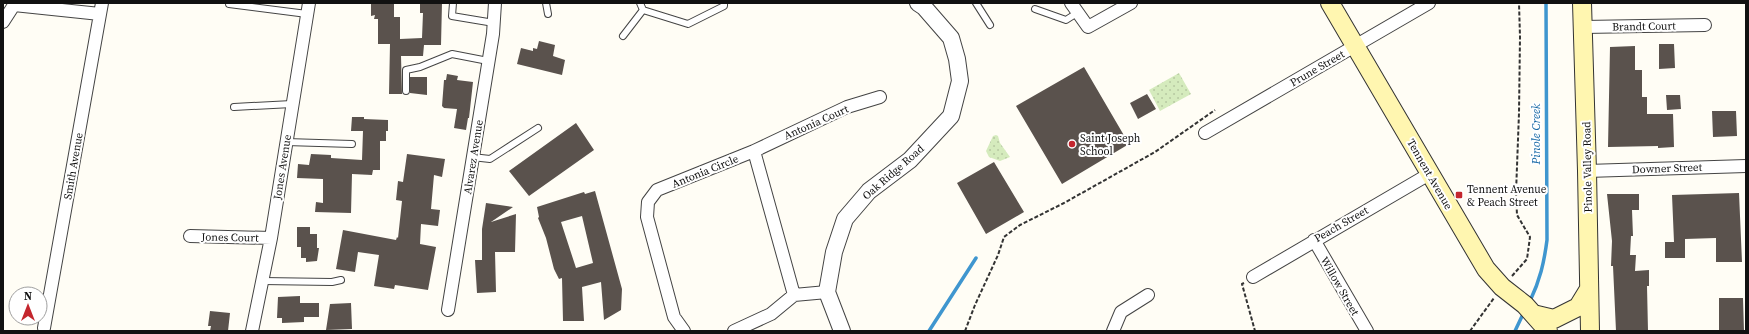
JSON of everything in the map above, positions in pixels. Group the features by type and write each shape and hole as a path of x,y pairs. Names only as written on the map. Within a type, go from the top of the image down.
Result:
{"main road":[{"name":"Tennent Avenue","path":"1330,3 1486,269 1533,314 1548,331"},
{"name":"Pinole Valley Road","path":"1582,3 1590,331"},
{"path":"1533,314 1554,319 1561,316 1578,307 1590,289"}],"street":[{"name":"Alvarez Avenue","path":"448,310 494,23 495,3"},
{"path":"1074,8 1088,27 1131,3"},
{"name":"Prune Street","path":"1205,133 1429,3"},
{"name":"Oak Ridge Road","path":"827,292 834,252 845,219 869,191 910,160 951,116 960,81 957,59 951,38 923,4"},
{"path":"3,22 14,6 101,9"},
{"name":"Smith Avenue","path":"44,328 101,9"},
{"name":"Jones Avenue","path":"252,331 271,238 308,9"},
{"name":"Brandt Court","path":"1583,27 1705,24"},
{"name":"Antonia Court","path":"754,151 847,107 880,98"},
{"path":"754,151 794,294"},
{"name":"Antonia Circle","path":"684,331 674,317 647,217 648,202 657,190 754,151"},
{"name":"Downer Street","path":"1587,171 1746,166"},
{"name":"Peach Street","path":"1253,276 1431,173"},
{"name":"Jones Court","path":"190,236 271,238"},
{"name":"Willow Street","path":"1314,240 1367,331"},
{"path":"734,331 771,314 794,294 827,292 842,331"},
{"path":"1112,331 1121,312 1148,295"}],"lane":[{"path":"229,3 228,4 308,9"},
{"path":"453,3 452,16 494,23"},
{"path":"546,3 548,14"},
{"path":"640,3 644,10 688,24 724,6 724,3"},
{"path":"976,3 990,25"},
{"path":"1035,9 1066,20 1074,8"},
{"path":"623,36 644,10"},
{"path":"406,91 406,70 420,67 452,54 488,61"},
{"path":"234,107 292,104"},
{"path":"472,157 490,159 538,128"},
{"path":"286,142 352,144"},
{"path":"262,281 332,282 341,280"}],"path":[{"path":"1470,331 1477,320 1509,292 1527,259 1530,237 1517,215 1516,192 1520,37 1518,3"},
{"path":"965,331 998,255 1004,237 1020,225 1064,203 1155,152 1215,110"},
{"path":"1253,276 1242,284 1256,331"}],"green space":[{"path":"1179,73 1191,94 1160,111 1149,90"},
{"path":"996,135 1010,157 1000,161 989,157 986,151 993,136"}],"building":[{"path":"371,3 394,3 394,17 400,17 400,39 422,38 423,13 420,13 420,4 442,3 441,45 424,45 423,56 401,56 402,94 389,94 390,44 378,44 378,19 374,19 375,15 371,16"},
{"path":"539,41 555,45 553,56 565,60 562,75 517,64 521,48 533,51 533,48 537,49"},
{"path":"1659,44 1674,44 1675,68 1659,69"},
{"path":"1635,46 1635,70 1642,70 1642,97 1647,97 1647,114 1673,114 1674,147 1608,147 1610,47"},
{"path":"1084,67 1129,144 1062,184 1016,106"},
{"path":"447,74 458,76 457,80 473,82 469,118 466,130 454,128 457,109 444,108 442,106 444,80 446,80"},
{"path":"410,77 427,77 427,95 410,93"},
{"path":"1147,94 1156,109 1138,119 1130,103"},
{"path":"1666,95 1680,95 1681,109 1667,110"},
{"path":"1712,111 1736,111 1737,136 1713,137"},
{"path":"352,117 388,120 386,141 380,141 380,170 373,170 372,175 352,174 351,213 315,212 316,202 323,203 323,179 297,178 298,164 309,165 311,154 331,155 331,158 362,160 363,131 351,131"},
{"path":"576,123 594,150 529,196 509,171"},
{"path":"407,154 445,159 442,177 434,175 431,209 440,210 438,226 421,224 420,244 436,247 428,290 395,285 394,289 374,286 379,255 358,252 355,272 336,269 343,230 396,240 397,237 398,238 402,201 396,200 398,181 403,182"},
{"path":"994,162 1024,212 986,234 957,183"},
{"path":"595,191 622,289 621,310 604,320 601,282 582,287 584,321 563,321 562,278 559,279 554,269 546,238 538,218 537,207 584,192 585,194","holes":["582,216 593,263 576,268 561,222"]},
{"path":"1739,193 1742,262 1716,262 1716,238 1685,239 1685,258 1665,258 1665,242 1674,242 1672,195"},
{"path":"1607,194 1639,194 1639,210 1632,210 1633,236 1631,236 1630,255 1636,255 1635,271 1649,270 1649,286 1647,286 1648,331 1616,331 1613,266 1611,266 1612,241"},
{"path":"486,203 513,207 491,222 516,214 515,252 495,252 496,292 477,293 475,260 482,260 482,229"},
{"path":"297,227 310,227 310,234 317,234 317,248 319,248 317,261 306,262 306,258 301,258 301,247 297,247"},
{"path":"300,296 300,303 319,303 319,317 304,317 304,322 282,323 282,318 277,318 278,297"},
{"path":"1719,298 1743,298 1744,331 1719,331"},
{"path":"351,303 352,329 326,330 330,304"},
{"path":"210,311 230,313 228,331 210,331 211,326 208,326"}],"waterway":[{"name":"Pinole Creek","path":"1530,301 1541,271 1547,240 1546,3"},
{"path":"929,331 976,258"},
{"name":"Pinole Creek","path":"1515,331 1524,312"}],"place":[{"name":"Saint Joseph School","path":"1072,144"},
{"name":"Tennent Avenue & Peach Street","path":"1459,195"}]}
